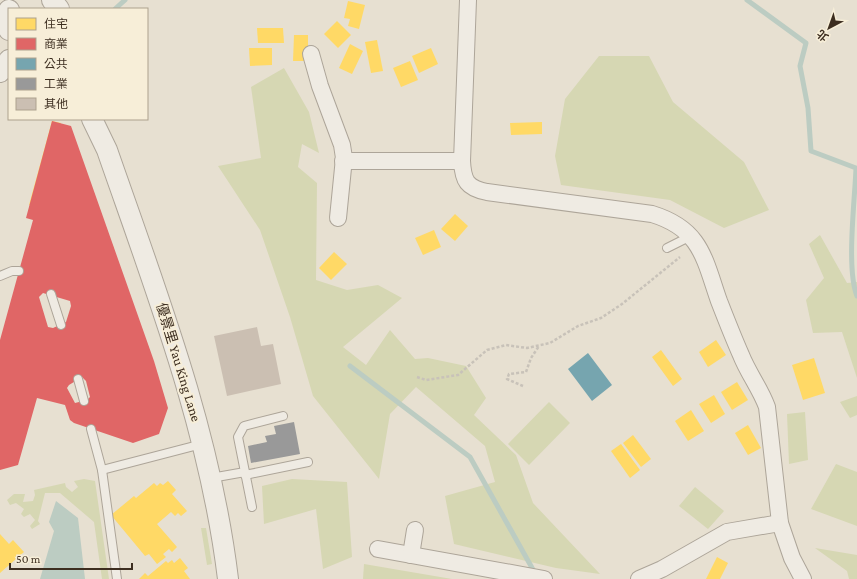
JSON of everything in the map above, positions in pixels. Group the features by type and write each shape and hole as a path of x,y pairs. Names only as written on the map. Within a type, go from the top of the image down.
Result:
{"street":[{"path":"468,1 462,161 463,174 466,181 475,189 652,214 669,219 691,236 705,258 741,356 762,394 767,407 780,523 788,549 803,579"},
{"path":"311,54 320,86 342,145 343,161 338,218"},
{"path":"0,72 8,61"},
{"name":"優景里 Yau King Lane","path":"92,120 107,150 178,354 204,443 228,579"},
{"name":"優景里 Yau King Lane","path":"101,120 107,150"},
{"path":"343,161 462,161"},
{"path":"639,579 662,569 727,532 780,523"},
{"path":"411,555 415,530"},
{"path":"378,549 544,579"}],"lane":[{"path":"667,248 691,236"},
{"path":"0,276 19,270"},
{"path":"51,294 61,325"},
{"path":"78,379 84,401"},
{"path":"252,507 238,437 244,426 284,416"},
{"path":"91,429 102,470 117,579"},
{"path":"102,470 204,443"},
{"path":"211,478 245,474 308,462"}],"path":[{"path":"417,377 426,380 458,374 487,350 493,348 506,345 527,348 550,342 578,326 601,318 622,304 678,258 688,252 700,250"},
{"path":"523,386 507,379 509,374 526,372 531,358 539,345"}],"green space":[{"path":"599,56 649,56 673,102 744,162 769,210 724,228 670,200 561,185 555,156 565,99"},
{"path":"284,68 309,112 319,153 302,144 298,167 317,183 316,280 347,290 378,285 402,298 343,347 366,365 390,330 415,359 428,358 466,366 486,398 474,415 516,455 533,503 600,574 556,568 454,544 445,496 495,482 485,446 416,387 390,414 379,479 313,396 290,317 260,230 218,166 261,158 251,87"},
{"path":"820,235 847,283 857,282 857,378 842,332 813,333 806,300 824,278 809,244"},
{"path":"857,396 857,415 850,418 840,402"},
{"path":"549,402 570,423 529,465 508,444"},
{"path":"805,412 808,460 789,464 787,414"},
{"path":"836,464 857,472 857,526 811,509"},
{"path":"84,479 95,481 109,579 102,579 94,522 60,493 45,493 38,521 40,524 32,529 30,526 35,520 30,514 24,517 21,514 24,509 16,503 10,505 7,500 14,494 25,494 23,502 33,501 35,495 34,490 65,483 66,487 72,492 78,487 74,481"},
{"path":"292,479 347,482 352,557 323,569 316,509 264,524 262,486"},
{"path":"695,487 724,511 708,529 679,506"},
{"path":"201,528 206,528 212,564 207,565"},
{"path":"815,548 857,555 857,579 849,579 847,571"},
{"path":"364,564 452,579 363,579"}],"shaded area":[{"path":"56,501 78,518 85,579 40,579 54,531 49,522"}],"building: 住宅":[{"path":"348,1 365,5 359,29 348,26 350,19 344,18"},
{"path":"337,21 351,35 338,48 324,34"},
{"path":"257,28 283,28 284,43 258,43"},
{"path":"294,35 308,35 308,61 293,61"},
{"path":"377,40 383,71 371,73 365,42"},
{"path":"350,44 363,51 352,74 339,68"},
{"path":"249,48 272,48 272,65 250,66"},
{"path":"431,48 438,64 419,73 412,56"},
{"path":"410,61 418,80 401,87 393,68"},
{"path":"52,121 61,123 59,129 66,131 65,134 72,135 69,147 76,149 67,182 71,183 73,175 77,176 78,173 85,175 83,194 86,195 81,212 59,205 58,209 43,205 42,208 29,205"},
{"path":"542,122 542,134 511,135 510,123"},
{"path":"64,211 76,214 74,218 81,220 82,216 89,218 81,248 99,252 100,247 104,248 106,244 114,247 108,269 113,270 108,287 96,283 97,280 86,277 84,282 73,279 72,282 42,274 57,223 60,223"},
{"path":"455,214 468,226 455,241 441,229"},
{"path":"434,230 441,247 423,255 415,238"},
{"path":"334,252 347,264 331,280 319,268"},
{"path":"87,284 99,287 98,292 104,293 105,289 113,291 105,321 123,326 124,321 128,322 129,318 137,320 131,342 136,344 132,360 120,357 120,354 109,351 107,356 96,353 95,356 66,348 80,296 84,297"},
{"path":"716,340 726,355 708,367 699,352"},
{"path":"661,350 682,379 673,386 652,357"},
{"path":"814,358 825,393 803,400 792,365"},
{"path":"111,359 123,362 122,366 128,368 130,364 137,366 129,396 147,401 148,395 152,396 153,392 161,395 155,417 161,418 157,430 150,428 149,432 144,430 144,434 121,427 120,431 90,423 105,371 108,372"},
{"path":"26,368 28,383 19,385 20,390 15,390 13,396 17,397 8,431 4,430 0,443 0,372"},
{"path":"737,382 748,400 732,410 721,392"},
{"path":"714,395 725,414 711,423 699,404"},
{"path":"691,410 704,431 688,441 675,421"},
{"path":"748,425 761,448 748,455 735,433"},
{"path":"633,435 651,459 641,467 623,443"},
{"path":"9,437 17,446 0,461 0,445"},
{"path":"621,444 640,470 630,478 611,451"},
{"path":"168,481 176,490 172,494 187,511 181,516 178,513 175,516 171,512 157,524 177,547 172,552 169,549 163,554 166,557 157,564 149,554 145,556 111,515 134,496 136,498 154,483 157,486 160,483 163,485"},
{"path":"0,534 9,544 13,540 24,552 0,573"},
{"path":"717,557 728,563 720,579 706,579"},
{"path":"180,558 188,568 184,571 190,579 139,579 145,573 148,576 166,561 168,563 172,560 174,563"}],"building: 商業":[{"path":"52,121 71,126 154,361 168,408 159,434 133,443 74,423 70,420 65,405 37,398 18,465 0,470 0,340 33,220 26,218","holes":["43,293 70,301 71,306 66,322 53,328 48,327 39,297","82,377 86,381 90,397 87,400 75,403 67,388 69,385"]}],"building: 公共":[{"path":"588,353 612,385 592,401 568,369"}],"building: 工業":[{"path":"294,422 300,454 251,463 248,446 267,442 265,436 276,434 274,426"}],"building: 其他":[{"path":"257,327 261,346 273,344 281,384 227,396 214,336"}],"waterway":[{"path":"116,8 125,0"},
{"path":"747,0 806,43 800,66 808,108 811,151 856,168 852,234 852,269 857,296"},
{"path":"350,366 470,457 536,575"}]}
